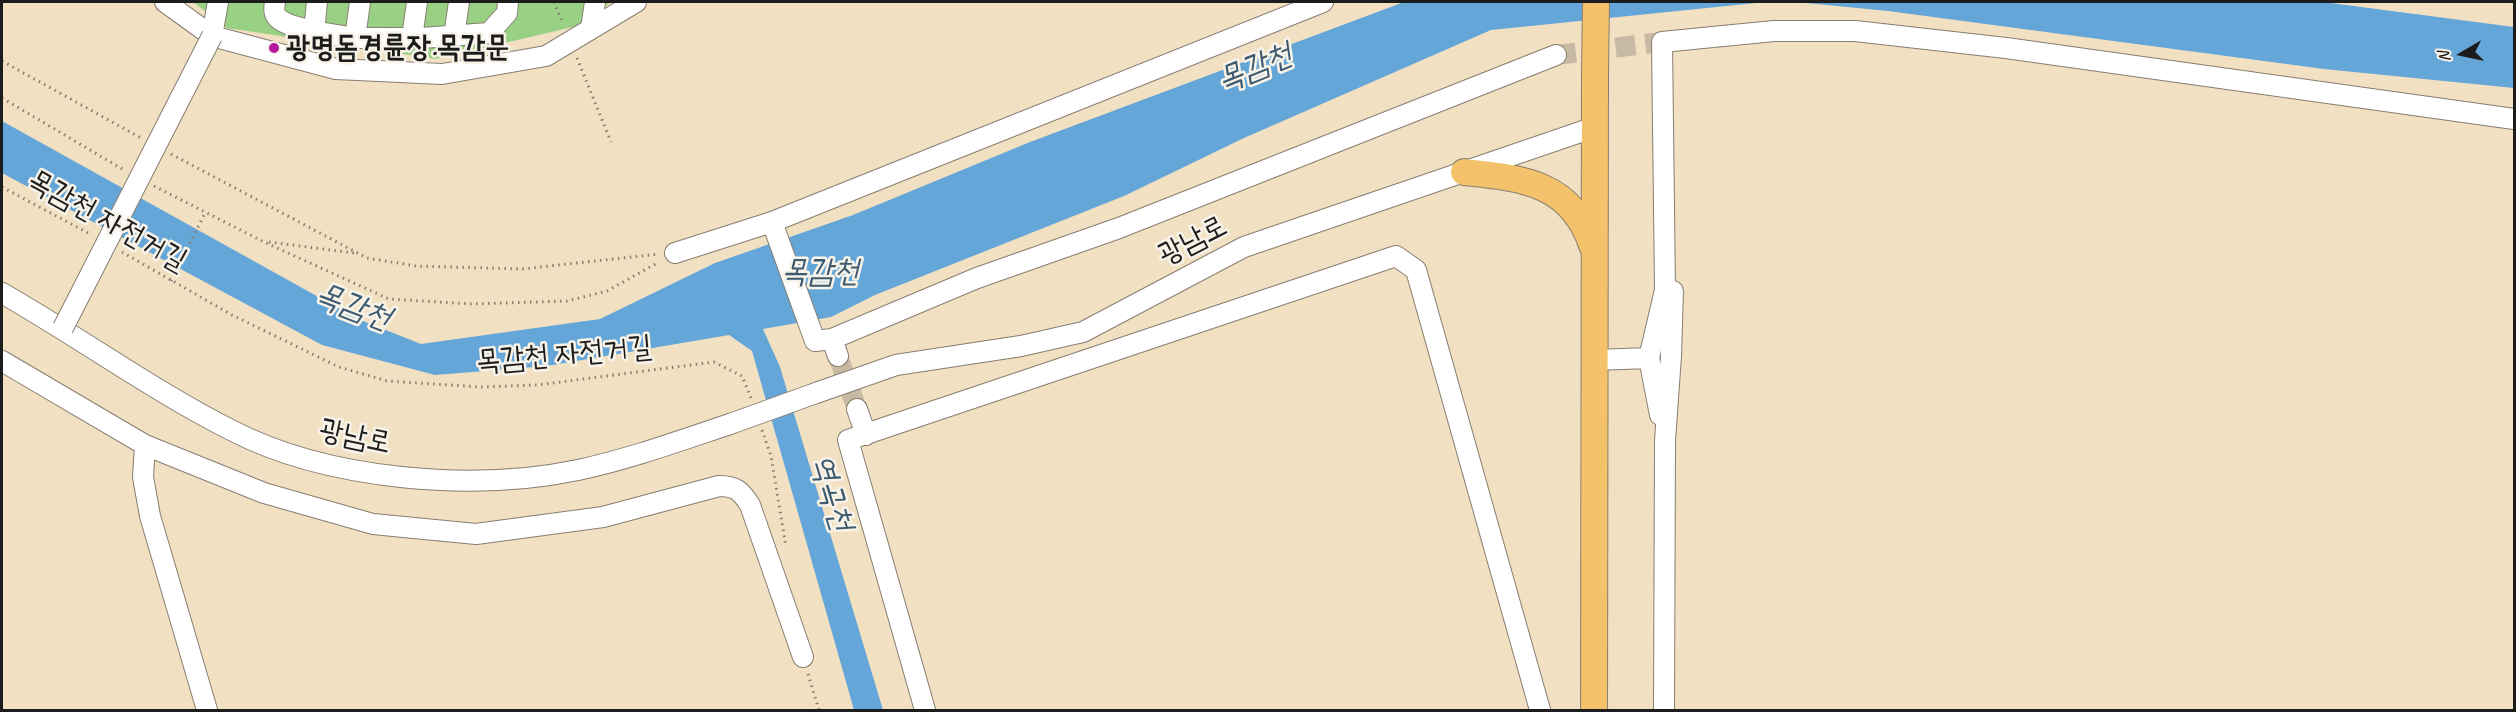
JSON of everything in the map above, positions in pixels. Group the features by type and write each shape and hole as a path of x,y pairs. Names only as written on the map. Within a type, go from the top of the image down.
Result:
{"main road":[{"path":"1594,711 1596,2"},
{"path":"1464,172 1517,178 1551,193 1568,204 1579,217 1595,255"}],"street":[{"path":"165,2 212,36 336,69 442,74 546,56 636,2"},
{"path":"63,328 212,36 218,2"},
{"path":"275,2 274,11 279,20 314,32 355,38 412,38 489,33 507,13 508,2"},
{"path":"314,32 317,2"},
{"path":"355,38 360,2"},
{"path":"412,38 417,2"},
{"path":"454,36 459,2"},
{"path":"591,29 596,2"},
{"path":"675,253 772,222 1323,2"},
{"path":"1665,441 1649,358 1665,290 1662,42 1774,31 1855,31 2006,48 2514,119"},
{"path":"772,222 828,345 976,278 1119,228 1556,55"},
{"name":"광남로","path":"2,293 63,328 168,395 233,432 291,453 328,464 396,477 459,481 543,476 604,464 730,424 896,365 1021,346 1083,332 1244,247 1595,127"},
{"path":"1664,711 1665,441 1674,295 1665,254"},
{"path":"925,711 849,440 1396,256 1416,270 1540,711"},
{"path":"1595,360 1649,358"},
{"path":"2,361 145,445 264,493 373,524 476,534 603,517 719,486 730,486 740,490 750,505 803,657"},
{"path":"857,410 866,435"},
{"path":"145,445 143,477 150,516 207,711"}],"path":[{"path":"554,2 611,142"},
{"path":"2,61 144,140"},
{"name":"목감천 자전거길","path":"2,98 101,158 132,174"},
{"path":"164,150 368,258 416,266 522,269 675,253"},
{"name":"목감천 자전거길","path":"153,185 264,242 389,299 472,304 567,301 607,291 675,253"},
{"name":"목감천 자전거길","path":"2,187 99,240"},
{"path":"171,281 206,212"},
{"path":"264,242 357,253"},
{"name":"목감천 자전거길","path":"120,251 232,315 339,367 387,381 481,387 537,385 714,362 742,375 753,406"},
{"path":"760,426 771,456 786,550"},
{"path":"803,657 819,711"}],"green space":[{"path":"193,2 611,2 577,26 436,59 227,28"}],"water":[{"name":"목감천","path":"1404,2 1766,2 1491,30 1244,138 1124,196 875,295 831,317 763,329 780,367 883,710 854,710 752,351 729,335 547,366 435,375 322,345 2,173 2,121 358,319 421,344 600,319 715,263 853,215 1030,142"},
{"path":"1796,2 2323,2 2514,27 2514,88 2324,69 1888,11"}],"tunnel":[{"path":"1556,55 1662,42"},
{"path":"838,356 857,409"}],"place":[{"name":"광명돔경륜장.목감문","path":"274,48"}],"water label":[{"name":"역곡천","path":"831,493"}]}
